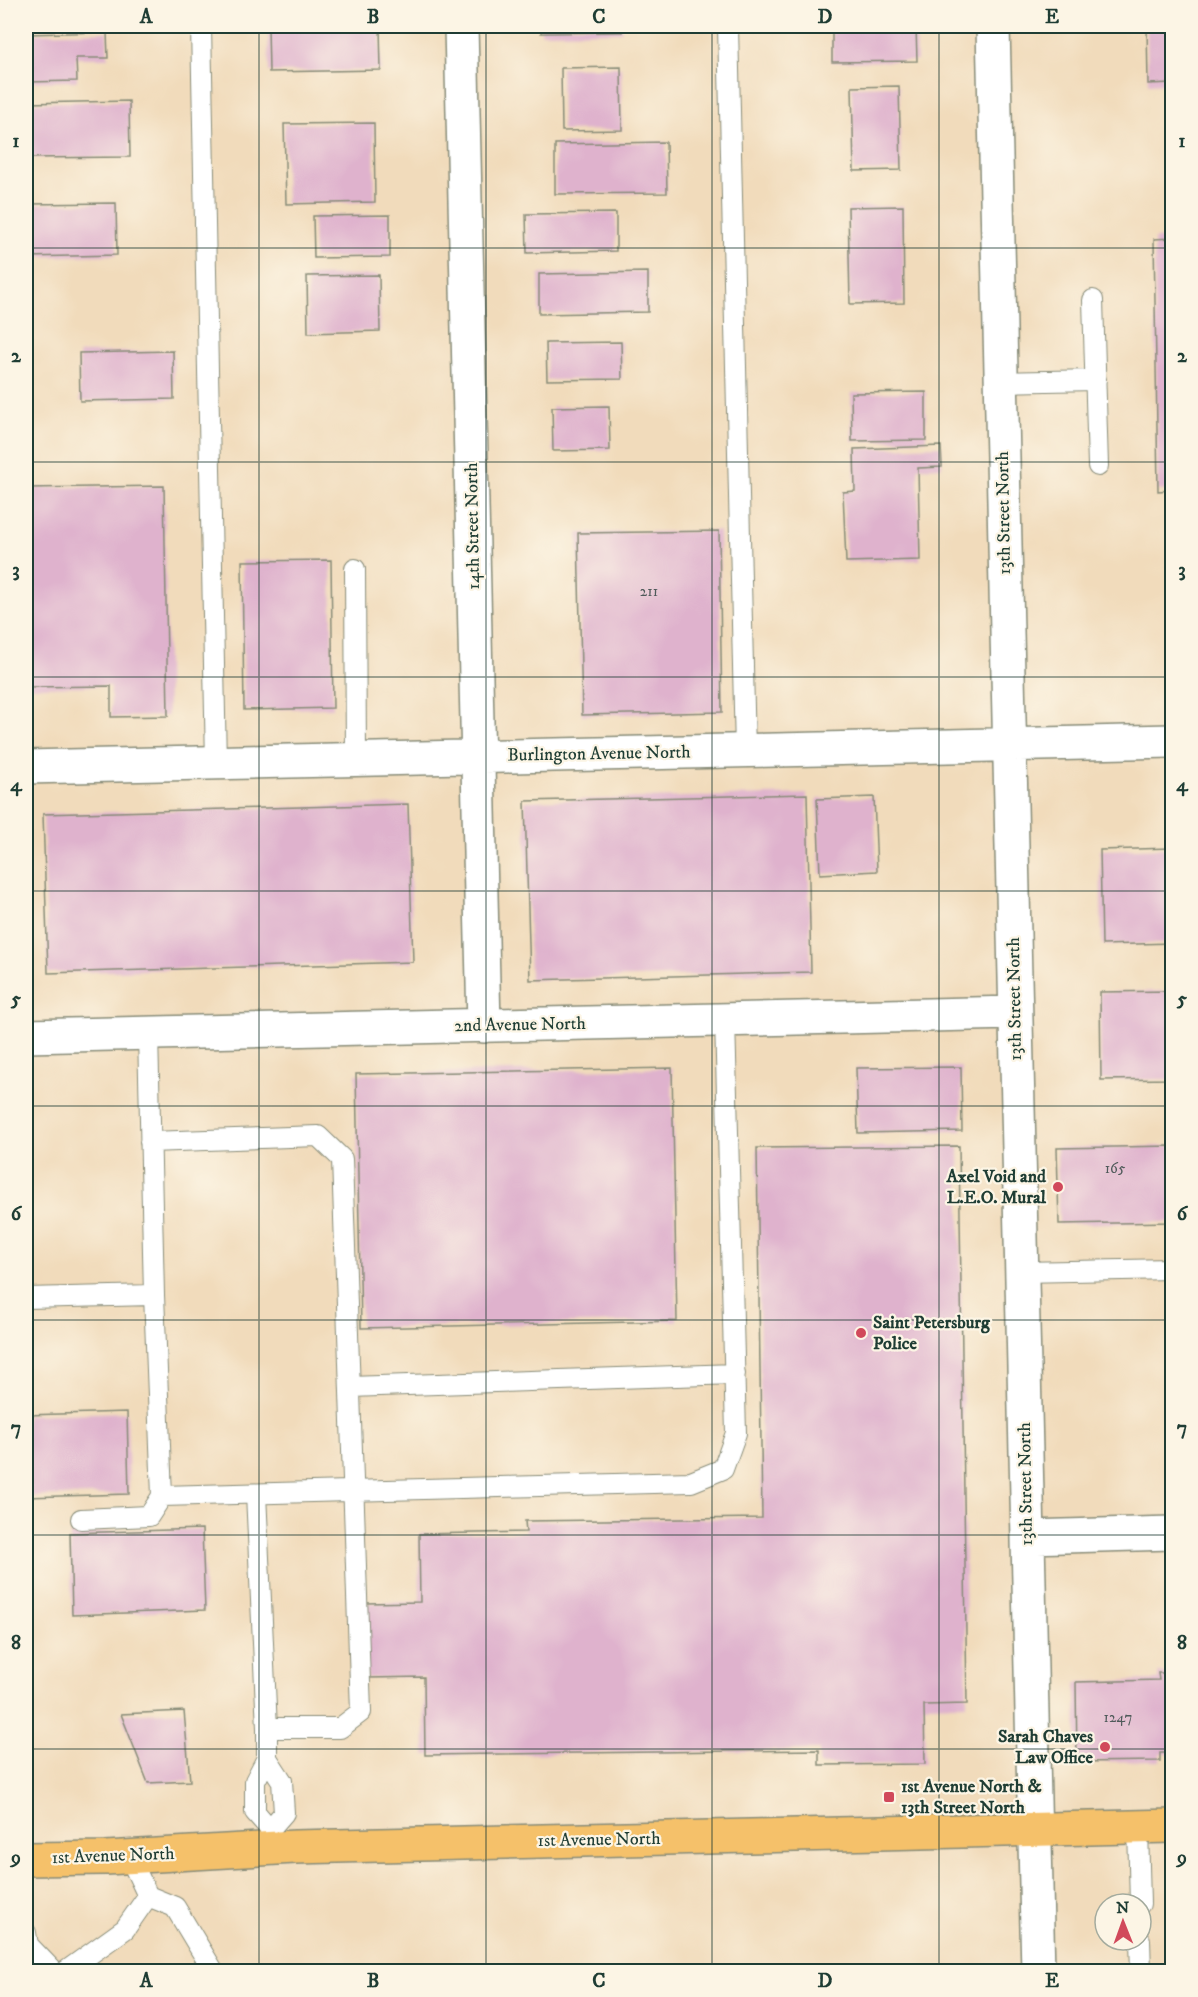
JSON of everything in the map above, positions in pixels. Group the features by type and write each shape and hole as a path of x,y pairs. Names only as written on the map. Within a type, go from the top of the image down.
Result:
{"main road":[{"name":"1st Avenue North","path":"26,1859 129,1856 271,1839 1034,1830 1173,1826"}],"street":[{"name":"14th Street North","path":"461,26 484,1026"},
{"name":"13th Street North","path":"993,26 1038,1971"},
{"name":"Burlington Avenue North","path":"26,767 1173,741"},
{"name":"2nd Avenue North","path":"26,1036 1015,1013"},
{"path":"1028,1537 1173,1533"}],"lane":[{"path":"201,26 216,763"},
{"path":"728,26 745,751"},
{"path":"1093,300 1098,466"},
{"path":"1001,382 1096,381"},
{"path":"355,568 356,760"},
{"path":"162,1496 691,1482 723,1468 736,1433 725,1020"},
{"path":"81,1519 149,1516 162,1496 154,1295 148,1033"},
{"path":"150,1142 318,1136 342,1159 361,1712 340,1728 267,1728"},
{"path":"1022,1272 1173,1269"},
{"path":"26,1298 154,1295"},
{"path":"350,1387 735,1374"},
{"path":"256,1494 267,1758 255,1781 255,1812 271,1839"},
{"path":"267,1758 282,1781 284,1813 271,1839"},
{"path":"1138,1827 1140,1892"},
{"path":"129,1856 148,1896 175,1907 214,1971"},
{"path":"65,1971 124,1929 148,1896"},
{"path":"26,1933 28,1945 54,1971"},
{"path":"1140,1952 1141,1971"}],"building":[{"path":"268,26 380,26 381,70 269,72"},
{"path":"541,26 622,26 622,32 541,33"},
{"path":"832,26 916,26 917,61 832,62"},
{"path":"1147,26 1172,26 1172,83 1148,84"},
{"path":"107,32 108,58 76,58 77,81 26,82 26,34"},
{"path":"621,67 622,130 562,131 561,68"},
{"path":"899,86 901,170 854,171 852,87"},
{"path":"129,101 130,157 26,158 26,103"},
{"path":"374,123 375,202 286,204 284,124"},
{"path":"666,142 667,193 555,194 555,144"},
{"path":"116,203 117,255 26,257 26,204"},
{"path":"903,206 904,303 850,304 848,207"},
{"path":"616,213 616,251 527,253 526,214"},
{"path":"390,215 390,257 314,258 313,216"},
{"path":"1172,238 1172,490 1158,491 1154,239"},
{"path":"648,272 648,312 539,314 539,274"},
{"path":"379,275 380,331 308,333 307,276"},
{"path":"621,342 622,379 547,380 546,343"},
{"path":"173,351 174,399 80,401 79,353"},
{"path":"926,392 926,440 852,441 851,393"},
{"path":"609,406 610,450 553,451 552,407"},
{"path":"941,446 942,467 918,468 920,560 846,562 843,492 855,491 854,449"},
{"path":"164,486 168,716 111,717 111,686 26,687 26,488"},
{"path":"719,531 722,712 582,715 578,533"},
{"path":"331,560 333,708 244,710 242,561"},
{"path":"807,794 811,972 530,980 525,801"},
{"path":"874,797 877,871 820,874 817,799"},
{"path":"408,804 413,962 48,973 43,814"},
{"path":"1172,848 1172,943 1102,945 1100,850"},
{"path":"1172,991 1172,1079 1101,1080 1100,992"},
{"path":"961,1067 962,1131 858,1133 856,1068"},
{"path":"672,1068 677,1321 361,1328 356,1074"},
{"name":"Saint Petersburg Police","path":"959,1146 967,1704 924,1705 925,1764 819,1765 819,1750 425,1755 424,1677 367,1678 366,1603 420,1602 419,1534 526,1532 525,1521 762,1518 757,1148"},
{"path":"1172,1146 1172,1222 1059,1224 1057,1148"},
{"path":"127,1412 129,1494 26,1497 26,1415"},
{"path":"202,1529 205,1610 72,1615 70,1533"},
{"path":"1158,1673 1172,1673 1172,1753 1160,1753 1160,1761 1077,1762 1076,1682 1159,1680"},
{"path":"184,1711 190,1781 148,1783 121,1714"}],"place":[{"name":"Axel Void and L.E.O. Mural","path":"1058,1187"},
{"name":"Saint Petersburg Police","path":"861,1333"},
{"name":"Sarah Chaves Law Office","path":"1105,1747"},
{"name":"1st Avenue North & 13th Street North","path":"889,1797"}]}
